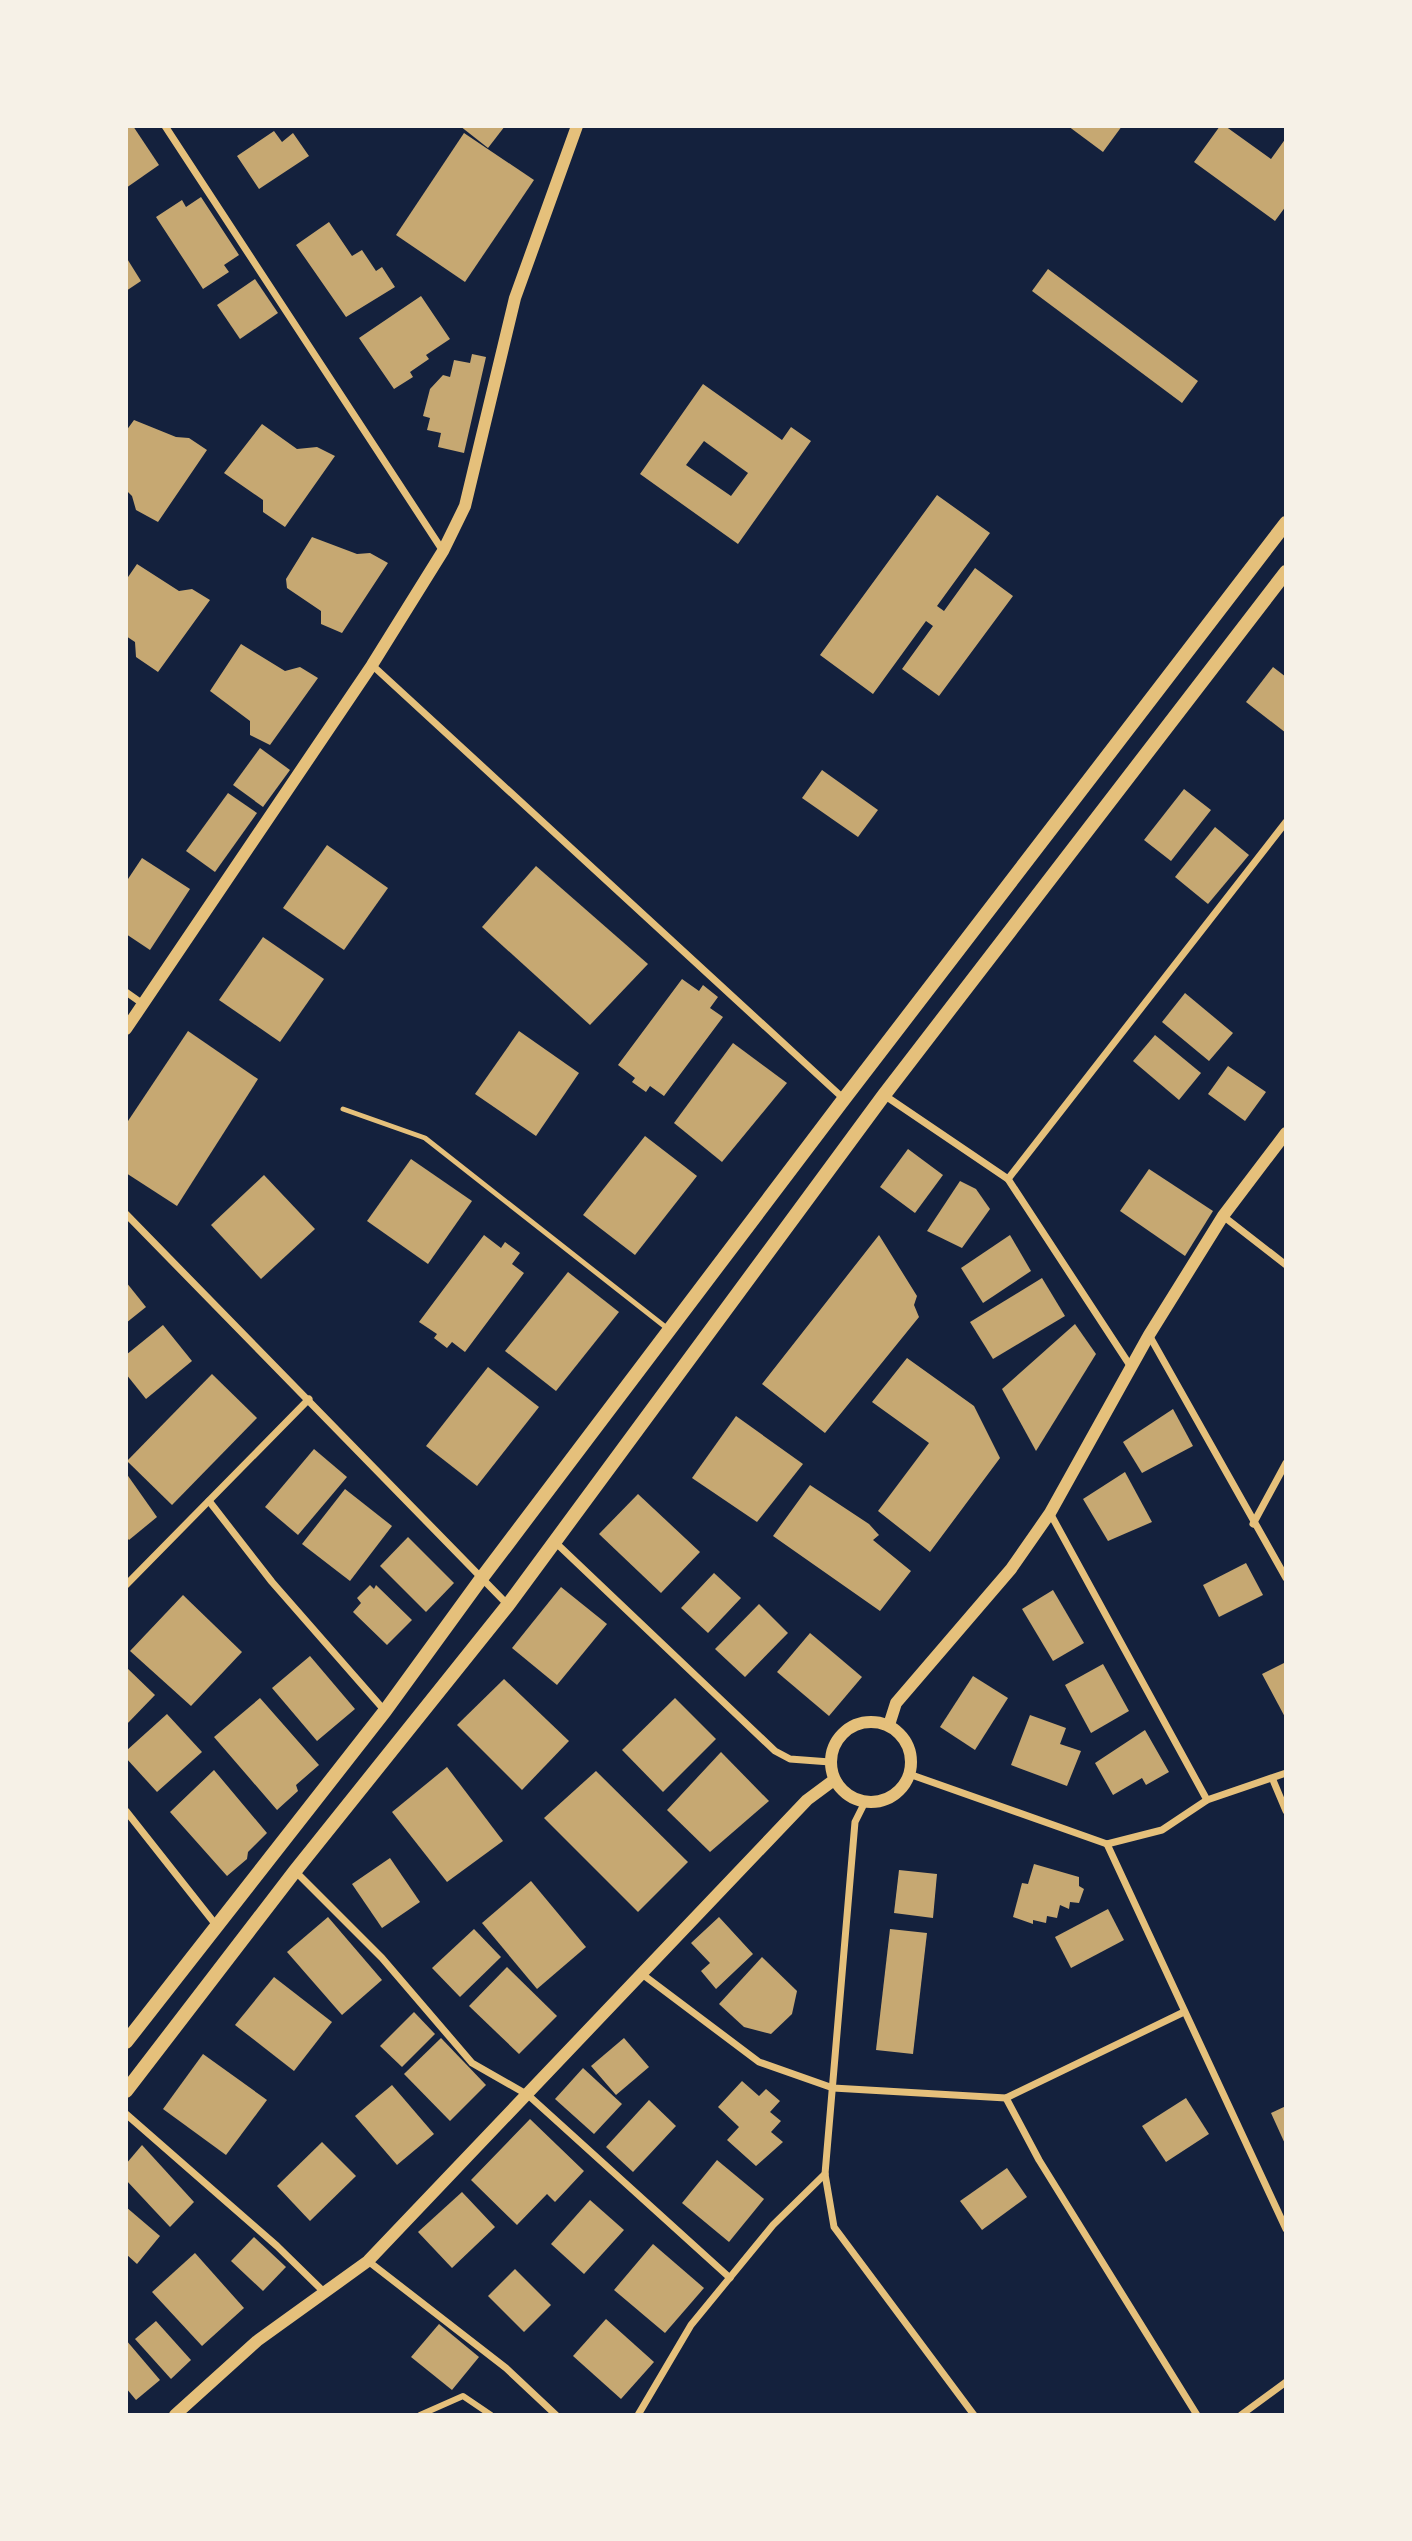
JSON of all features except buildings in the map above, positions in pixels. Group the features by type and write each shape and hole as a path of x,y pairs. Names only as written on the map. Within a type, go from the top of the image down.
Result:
{"main road":[{"path":"126,2042 385,1711 481,1579 844,1099 1286,523"},
{"path":"126,2091 295,1871 508,1605 884,1095 1281,588 1286,572"}],"street":[{"path":"165,126 443,551"},
{"path":"126,1029 372,665 443,551 466,506 515,298 577,126"},
{"path":"372,665 844,1099"},
{"path":"1008,1179 1286,822"},
{"path":"126,992 143,1004"},
{"path":"884,1095 1008,1179 1131,1367"},
{"path":"889,1725 896,1703 1011,1569 1050,1513 1149,1335 1223,1216 1286,1133"},
{"path":"126,1214 508,1605"},
{"path":"1223,1216 1286,1265"},
{"path":"1149,1335 1253,1524 1286,1578"},
{"path":"126,1585 309,1399"},
{"path":"1253,1524 1286,1463"},
{"path":"209,1501 272,1582 385,1711"},
{"path":"1050,1513 1207,1800"},
{"path":"555,1542 775,1751 790,1759 830,1762"},
{"path":"862,1722 889,1725 907,1742 911,1754 909,1774 901,1789 891,1798 865,1802 853,1798 834,1780 830,1762 833,1748 850,1728 862,1722"},
{"path":"909,1774 1107,1844 1162,1830 1207,1800 1273,1780 1286,1773"},
{"path":"175,2415 257,2341 368,2261 807,1800 834,1780"},
{"path":"1273,1780 1286,1811"},
{"path":"865,1802 855,1822 825,2174 834,2227 974,2415"},
{"path":"126,1811 216,1925"},
{"path":"1107,1844 1286,2229"},
{"path":"295,1871 382,1958 472,2063 528,2095 730,2278"},
{"path":"642,1974 759,2062 833,2088 1006,2098 1184,2012"},
{"path":"1006,2098 1039,2160 1197,2415"},
{"path":"126,2114 277,2246 324,2292"},
{"path":"638,2415 691,2325 773,2225 825,2174"},
{"path":"368,2261 506,2368 556,2415"},
{"path":"1241,2415 1286,2382"},
{"path":"420,2415 463,2396 491,2415"}],"lane":[{"path":"343,1109 425,1138 670,1330"}]}
